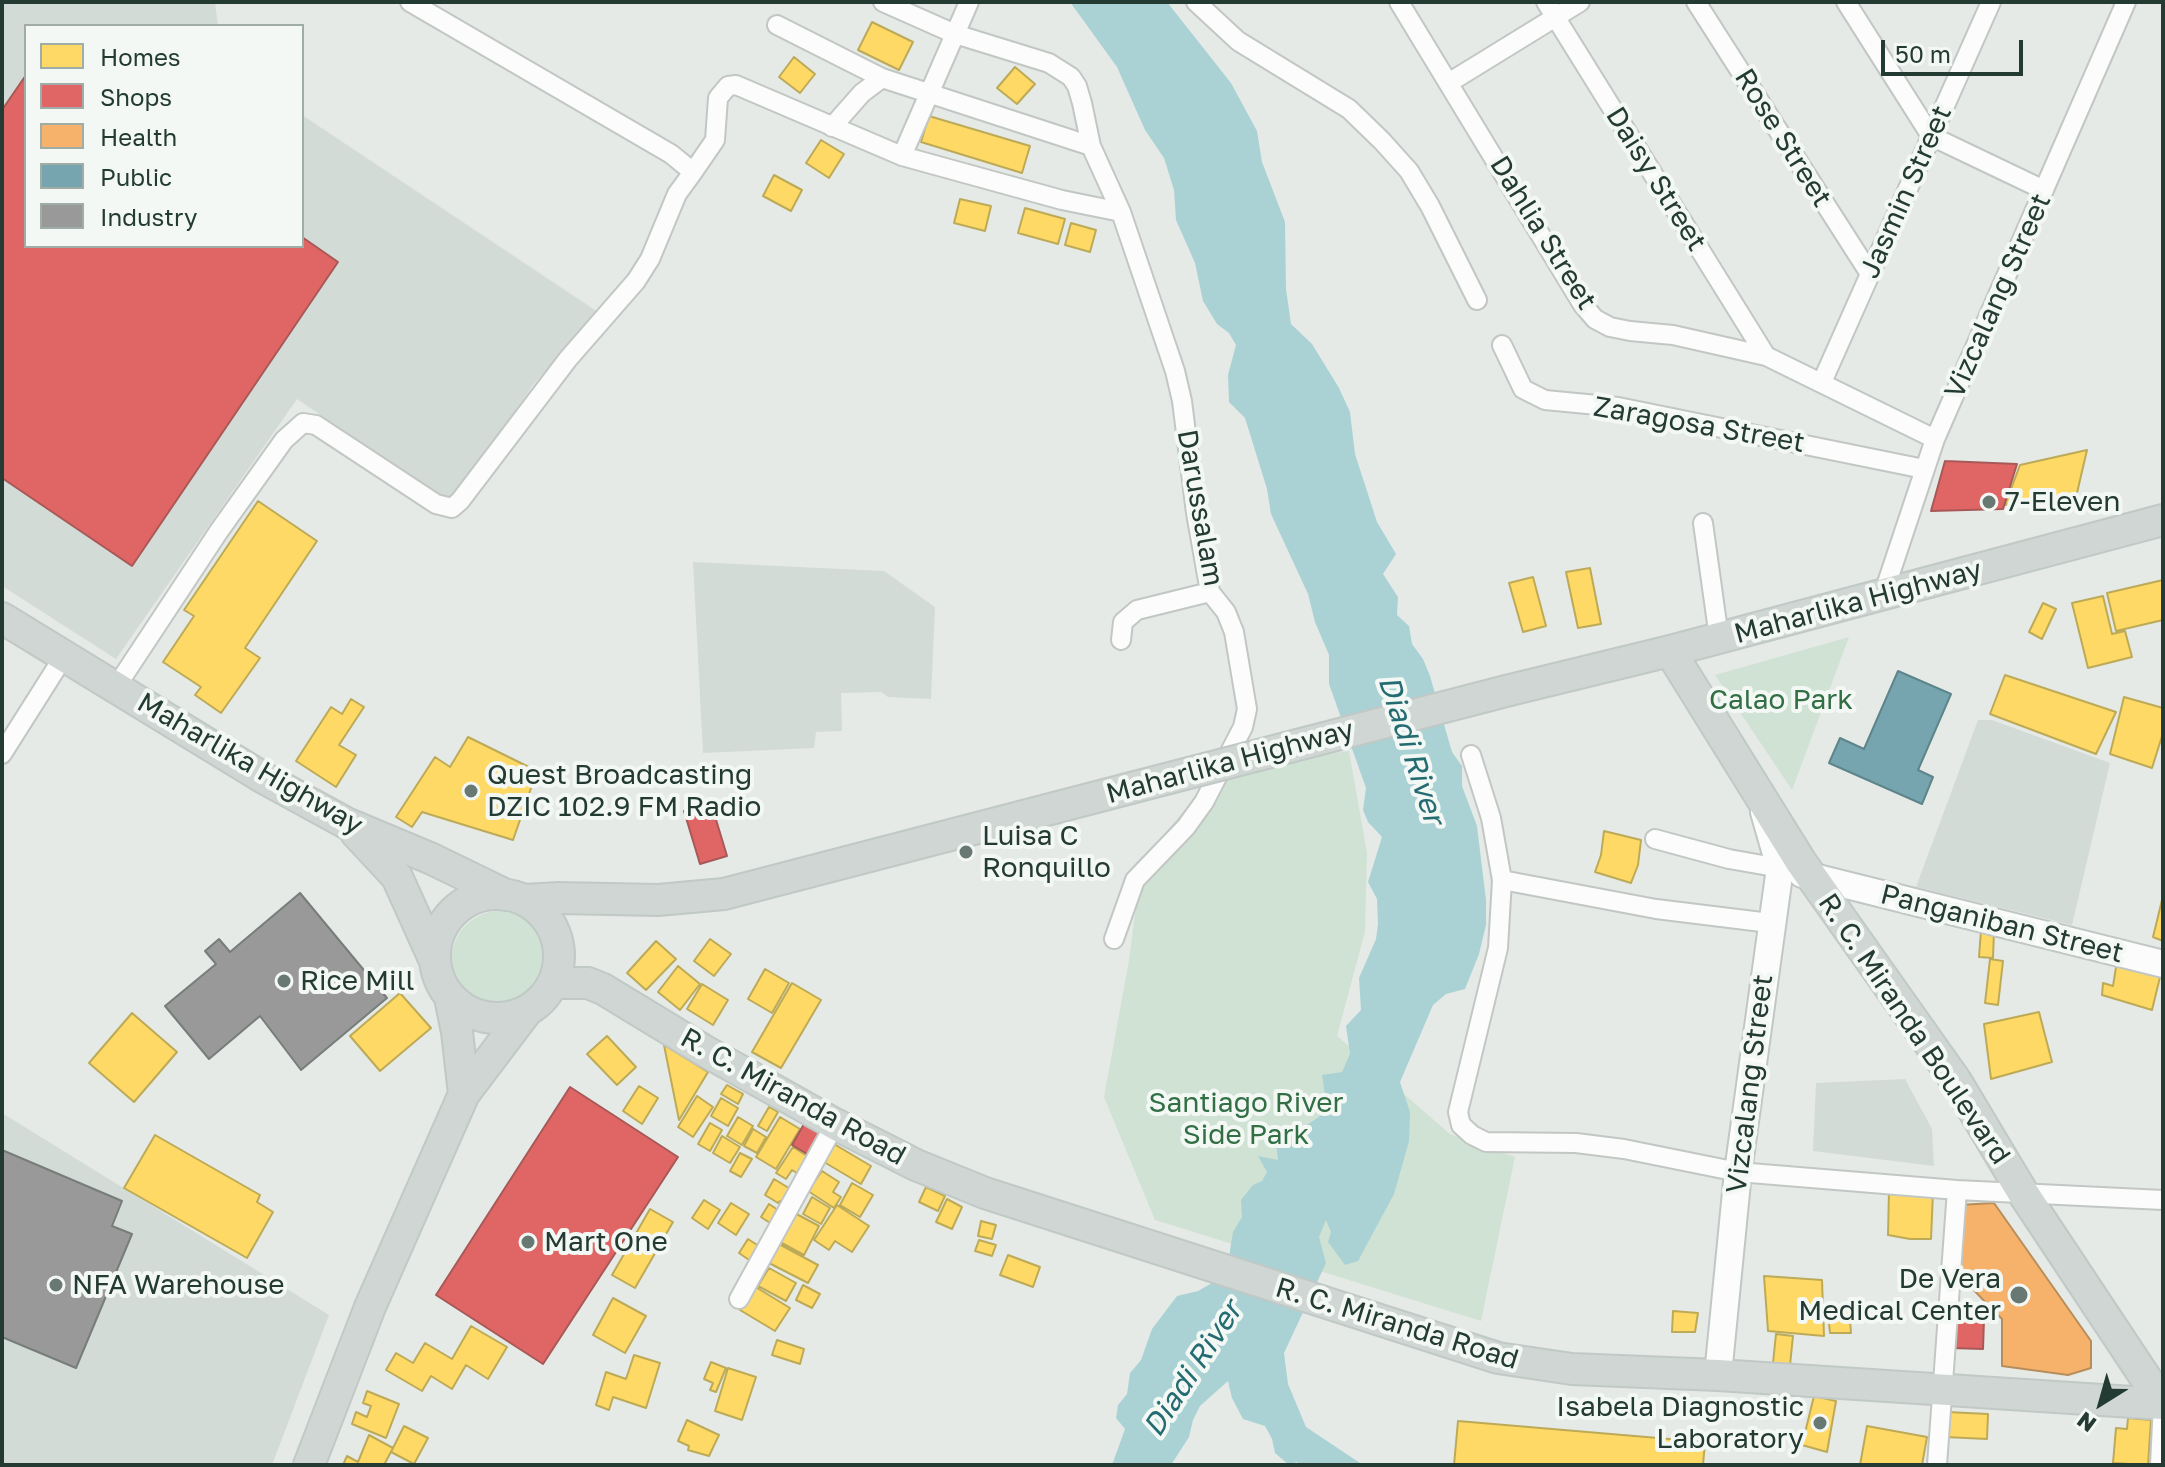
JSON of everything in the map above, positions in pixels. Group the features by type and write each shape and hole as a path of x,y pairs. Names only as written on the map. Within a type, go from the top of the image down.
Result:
{"main road":[{"name":"Maharlika Highway","path":"2,618 262,777 346,823 515,897 658,900 724,894 1670,651 2163,520"},
{"name":"R. C. Miranda Boulevard","path":"1670,651 1811,876 1956,1081 2023,1193 2163,1404"},
{"path":"346,823 397,877 434,959 439,979 450,998 464,1094"},
{"path":"309,1465 370,1307 464,1094 526,1012 542,1000 554,983 559,965 558,945 552,927 540,911 515,897 484,895 463,903 447,918 437,937 434,959"},
{"name":"R. C. Miranda Road","path":"554,983 588,983 603,989 835,1124 916,1165 985,1193 1498,1358 1547,1368 1943,1388 2163,1404"},
{"path":"450,998 466,1011 485,1018 506,1018 526,1012"}],"street":[{"path":"410,2 671,154 693,172"},
{"path":"883,2 955,34"},
{"path":"902,156 969,2"},
{"path":"1196,2 1238,41 1349,109 1382,141 1409,171 1453,248 1477,300"},
{"name":"Dahlia Street","path":"1399,2 1583,305 1595,319 1610,327 1673,335 1766,356 1935,439"},
{"path":"1450,82 1551,10 1580,2"},
{"name":"Rose Street","path":"1696,2 1870,274"},
{"path":"1846,2 1931,136 2044,190"},
{"name":"Vizcalang Street","path":"1883,595 1935,439 2126,2"},
{"name":"Jasmin Street","path":"1822,382 1990,3"},
{"name":"Daisy Street","path":"1551,10 1766,356"},
{"path":"777,25 882,78 1091,146"},
{"name":"Darussalam","path":"955,34 1049,63 1071,77 1077,86 1091,146 1121,212 1164,337 1182,401 1210,592 1226,612 1234,632 1247,709 1243,727 1204,802 1186,827 1135,880 1114,939"},
{"path":"832,127 862,93 882,78"},
{"path":"116,687 219,531 284,440 303,423 316,425 444,508 452,508 460,501 568,359 636,281 650,259 677,194 715,140 718,98 728,86 746,87 902,156 1062,200 1121,212"},
{"name":"Zaragosa Street","path":"1502,345 1523,389 1545,400 1618,407 1924,469"},
{"path":"1703,523 1719,638"},
{"path":"1121,640 1123,622 1137,610 1210,592"},
{"path":"2,754 64,656"},
{"path":"1471,755 1491,818 1502,880 1496,960 1458,1112 1461,1125 1472,1135 1486,1142 1576,1143 1608,1147 1738,1172 1957,1190 2163,1200"},
{"name":"Vizcalang Street","path":"1718,1375 1738,1172 1780,868 1760,797"},
{"name":"Panganiban Street","path":"1655,839 2163,964"},
{"path":"1502,880 1656,909 1770,923"},
{"path":"739,1299 835,1124"},
{"path":"1937,1465 1957,1190"},
{"path":"2160,1465 2163,1404"}],"shaded area":[{"path":"2,2 215,2 218,24 24,24 24,248 304,248 304,116 598,312 533,385 453,504 297,399 116,659 2,586"},
{"path":"693,562 884,571 935,607 931,699 888,697 881,692 841,693 842,731 816,732 814,748 703,753"},
{"path":"1978,720 1992,720 2110,763 2072,925 1916,887"},
{"path":"1905,1079 1932,1129 1934,1166 1813,1151 1816,1083"},
{"path":"2,1113 329,1315 272,1465 2,1465"}],"green space":[{"name":"Calao Park","path":"1849,637 1792,790 1715,675"},
{"name":"Santiago River Side Park","path":"1349,751 1367,853 1365,932 1337,1036 1450,1134 1515,1157 1481,1321 1155,1220 1104,1097 1129,960 1141,868 1151,850 1219,769"},
{"path":"500,911 518,915 534,925 544,941 548,959 544,977 534,993 518,1003 500,1007 482,1003 466,993 456,977 452,959 456,941 466,925 482,915"}],"water":[{"name":"Diadi River","path":"1070,2 1167,2 1231,83 1257,131 1262,162 1285,222 1286,289 1291,324 1312,344 1350,412 1355,454 1377,522 1396,554 1383,574 1398,597 1397,615 1409,626 1412,644 1430,676 1452,752 1462,766 1462,786 1477,826 1486,925 1465,989 1446,994 1433,1005 1400,1082 1410,1112 1409,1141 1394,1194 1358,1261 1345,1265 1328,1242 1331,1232 1326,1220 1319,1237 1326,1263 1284,1353 1288,1384 1306,1427 1363,1465 1299,1465 1297,1462 1289,1465 1275,1453 1265,1426 1243,1419 1232,1398 1228,1381 1200,1406 1189,1437 1171,1465 1112,1465 1125,1429 1116,1418 1118,1405 1127,1394 1130,1373 1141,1360 1152,1329 1177,1296 1198,1291 1226,1275 1233,1232 1242,1217 1241,1200 1253,1185 1262,1181 1267,1172 1258,1156 1278,1160 1276,1142 1287,1131 1305,1126 1319,1117 1326,1102 1322,1075 1342,1072 1350,1054 1346,1026 1361,1010 1359,978 1376,939 1377,899 1368,882 1382,837 1368,822 1363,810 1366,788 1329,684 1329,655 1315,622 1308,594 1271,514 1267,489 1245,418 1229,402 1228,375 1236,345 1229,333 1217,324 1203,301 1195,263 1176,220 1174,190 1164,158 1145,130 1117,67"}],"building: Homes":[{"path":"872,22 913,42 899,70 858,50"},
{"path":"794,57 815,74 800,93 779,77"},
{"path":"1015,67 1035,84 1017,104 997,88"},
{"path":"929,116 1030,146 1022,173 921,142"},
{"path":"821,140 844,154 829,178 806,163"},
{"path":"774,175 802,190 791,211 763,196"},
{"path":"960,199 991,206 985,231 954,223"},
{"path":"1025,208 1065,219 1058,244 1018,233"},
{"path":"1071,223 1096,230 1090,252 1065,245"},
{"path":"2087,450 2077,493 2005,505 2020,465"},
{"path":"258,501 317,541 245,648 260,658 221,713 195,695 201,687 163,662 194,616 184,610"},
{"path":"1590,568 1601,624 1578,628 1566,572"},
{"path":"1533,577 1546,626 1523,632 1509,583"},
{"path":"2163,580 2163,620 2116,631 2107,593"},
{"path":"2103,596 2112,634 2125,631 2132,657 2088,668 2072,603"},
{"path":"2043,603 2056,609 2042,639 2029,632"},
{"path":"2005,675 2116,712 2096,754 1990,714"},
{"path":"2124,697 2163,708 2163,733 2152,768 2110,754"},
{"path":"351,699 364,707 339,745 356,755 336,787 296,761 331,707 342,714"},
{"name":"Quest Broadcasting DZIC 102.9 FM Radio","path":"468,737 537,771 513,840 422,812 412,827 396,817 435,757 450,767"},
{"path":"1604,831 1641,840 1638,865 1631,883 1595,872"},
{"path":"2163,896 2163,941 2153,937"},
{"path":"1981,930 1994,931 1993,958 1979,957"},
{"path":"710,939 731,954 714,976 694,961"},
{"path":"656,941 676,959 646,990 627,973"},
{"path":"1990,959 2003,961 1998,1005 1985,1003"},
{"path":"2117,961 2161,973 2152,1010 2102,995 2103,983 2113,986"},
{"path":"678,966 700,984 680,1010 658,992"},
{"path":"765,969 789,983 772,1013 748,999"},
{"path":"792,983 821,1000 781,1068 752,1052"},
{"path":"702,984 728,1000 713,1025 687,1009"},
{"path":"400,993 431,1028 380,1071 350,1036"},
{"path":"2039,1012 2052,1062 1991,1079 1984,1024"},
{"path":"132,1013 177,1052 134,1102 89,1063"},
{"path":"607,1036 636,1067 617,1085 587,1054"},
{"path":"664,1045 708,1072 679,1120"},
{"path":"727,1085 743,1094 738,1104 721,1094"},
{"path":"639,1086 658,1098 642,1124 623,1111"},
{"path":"697,1096 713,1107 693,1137 678,1127"},
{"path":"721,1098 738,1108 728,1126 711,1116"},
{"path":"769,1107 778,1112 767,1131 758,1126"},
{"path":"738,1117 753,1126 742,1145 727,1136"},
{"path":"780,1117 800,1129 776,1169 756,1157"},
{"path":"710,1123 722,1130 710,1151 698,1144"},
{"path":"753,1129 766,1137 757,1153 744,1146"},
{"path":"155,1135 260,1195 257,1202 273,1212 247,1258 124,1188"},
{"path":"722,1136 740,1147 730,1163 713,1153"},
{"path":"834,1144 871,1166 861,1184 824,1162"},
{"path":"793,1147 810,1158 800,1175 792,1170 786,1179 776,1173"},
{"path":"740,1153 752,1159 741,1177 730,1171"},
{"path":"822,1171 839,1182 833,1192 841,1197 834,1208 808,1191"},
{"path":"774,1179 792,1190 784,1203 765,1195"},
{"path":"852,1183 873,1195 860,1217 840,1205"},
{"path":"926,1187 945,1196 938,1211 919,1202"},
{"path":"1889,1190 1933,1193 1931,1239 1888,1235"},
{"path":"812,1197 830,1208 821,1224 803,1214"},
{"path":"947,1199 962,1207 952,1229 936,1222"},
{"path":"704,1200 720,1210 708,1229 692,1218"},
{"path":"731,1203 749,1214 736,1235 718,1223"},
{"path":"769,1204 781,1212 773,1225 761,1217"},
{"path":"837,1205 869,1226 852,1252 835,1241 829,1250 814,1240"},
{"path":"650,1209 673,1222 635,1288 612,1275"},
{"path":"789,1210 819,1226 804,1255 780,1242 786,1231 780,1228"},
{"path":"981,1221 996,1225 992,1239 978,1236"},
{"path":"748,1239 762,1248 752,1262 739,1253"},
{"path":"979,1240 996,1245 992,1256 975,1251"},
{"path":"779,1244 818,1265 808,1283 769,1263"},
{"path":"1008,1255 1040,1267 1033,1287 1000,1275"},
{"path":"769,1268 796,1283 786,1301 758,1286"},
{"path":"1764,1276 1822,1280 1824,1336 1768,1331"},
{"path":"803,1285 820,1294 812,1308 796,1300"},
{"path":"754,1286 790,1308 775,1331 740,1310"},
{"path":"613,1298 646,1316 625,1353 593,1335"},
{"path":"1827,1304 1849,1307 1851,1333 1830,1333"},
{"path":"1673,1311 1698,1313 1695,1332 1672,1332"},
{"path":"471,1326 507,1347 488,1379 466,1365 452,1389 431,1376 422,1391 386,1370 396,1353 413,1363 425,1343 452,1359"},
{"path":"1776,1334 1793,1336 1790,1365 1773,1363"},
{"path":"777,1340 804,1349 800,1364 772,1355"},
{"path":"634,1355 660,1363 646,1408 613,1397 609,1410 596,1405 606,1372 626,1379"},
{"path":"711,1362 726,1368 716,1392 710,1390 713,1383 704,1379"},
{"path":"728,1368 756,1377 742,1420 715,1411"},
{"path":"367,1391 399,1404 386,1438 352,1424 356,1412 367,1417 371,1406 363,1403"},
{"name":"Isabela Diagnostic Laboratory","path":"1814,1396 1836,1401 1827,1452 1802,1445"},
{"path":"1947,1412 1988,1414 1987,1439 1945,1437"},
{"path":"2128,1418 2151,1420 2148,1465 2113,1463 2116,1428 2127,1429"},
{"path":"687,1420 719,1435 709,1456 688,1450 689,1446 678,1441"},
{"path":"1458,1421 1705,1442 1703,1465 1454,1465"},
{"path":"404,1426 428,1438 414,1464 391,1452"},
{"path":"1867,1426 1927,1437 1922,1465 1860,1465"},
{"path":"369,1435 393,1448 384,1465 343,1465 347,1456 358,1462"}],"building: Shops":[{"path":"24,78 24,248 304,248 304,238 338,262 132,566 2,478 2,110"},
{"path":"1945,461 2017,464 2003,509 1931,511"},
{"path":"711,803 727,856 700,864 684,811"},
{"path":"570,1087 678,1157 543,1364 436,1295"},
{"path":"804,1124 826,1137 814,1158 792,1145"},
{"path":"1962,1305 1963,1319 1984,1319 1983,1349 1951,1348 1953,1306"}],"building: Health":[{"name":"De Vera Medical Center","path":"1994,1203 2091,1341 2091,1368 2068,1375 2002,1366 2002,1319 1955,1271 1959,1205"}],"building: Public":[{"path":"1898,671 1951,694 1918,770 1933,777 1922,804 1829,763 1840,738 1864,749"}],"building: Industry":[{"name":"Rice Mill","path":"300,893 387,998 301,1070 260,1016 209,1059 165,1006 216,964 205,951 219,939 230,952"},
{"name":"NFA Warehouse","path":"2,1150 122,1201 112,1226 132,1234 76,1368 2,1337"}],"place":[{"name":"7-Eleven","path":"1989,502"},
{"name":"Quest Broadcasting DZIC 102.9 FM Radio","path":"471,791"},
{"name":"Luisa C Ronquillo","path":"966,852"},
{"name":"Rice Mill","path":"284,981"},
{"name":"Mart One","path":"528,1242"},
{"name":"NFA Warehouse","path":"56,1285"},
{"name":"De Vera Medical Center","path":"2019,1295"},
{"name":"Isabela Diagnostic Laboratory","path":"1820,1423"}]}
